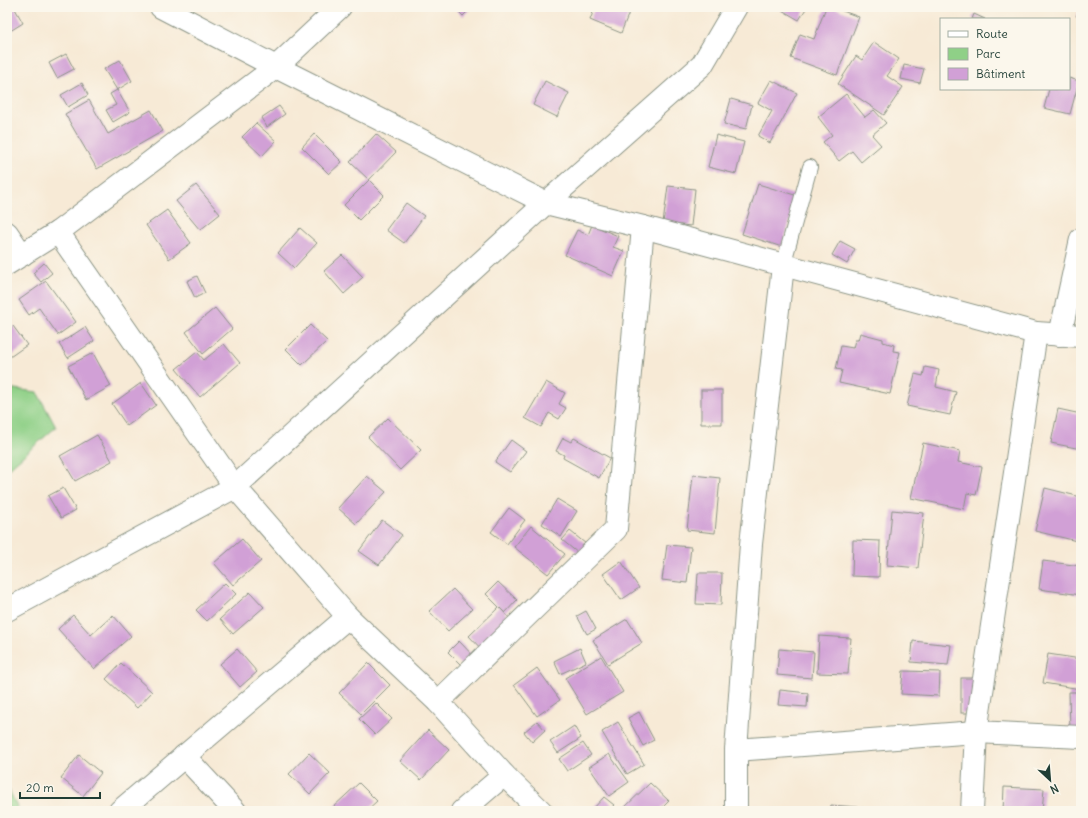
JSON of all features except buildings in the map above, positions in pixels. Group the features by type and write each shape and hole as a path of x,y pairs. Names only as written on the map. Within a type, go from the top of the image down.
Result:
{"street":[{"path":"160,7 276,68 546,203 643,227 1036,333 1070,335 1081,239"},
{"path":"7,232 15,260 58,232 276,68 340,7"},
{"path":"7,610 235,487 546,203 702,65 736,7"},
{"path":"438,702 616,529 643,227"},
{"path":"58,232 235,487 348,617 438,702 504,775 541,811"},
{"path":"736,811 736,750 751,544 783,266"},
{"path":"972,811 976,732 1036,333"},
{"path":"120,811 348,617"},
{"path":"736,750 976,732 1081,737"},
{"path":"184,756 235,811"},
{"path":"462,811 504,775"}],"lane":[{"path":"783,266 810,167"}],"green space":[{"path":"7,388 37,392 56,427 7,470"},
{"path":"7,787 8,788 19,811 7,811"}]}
